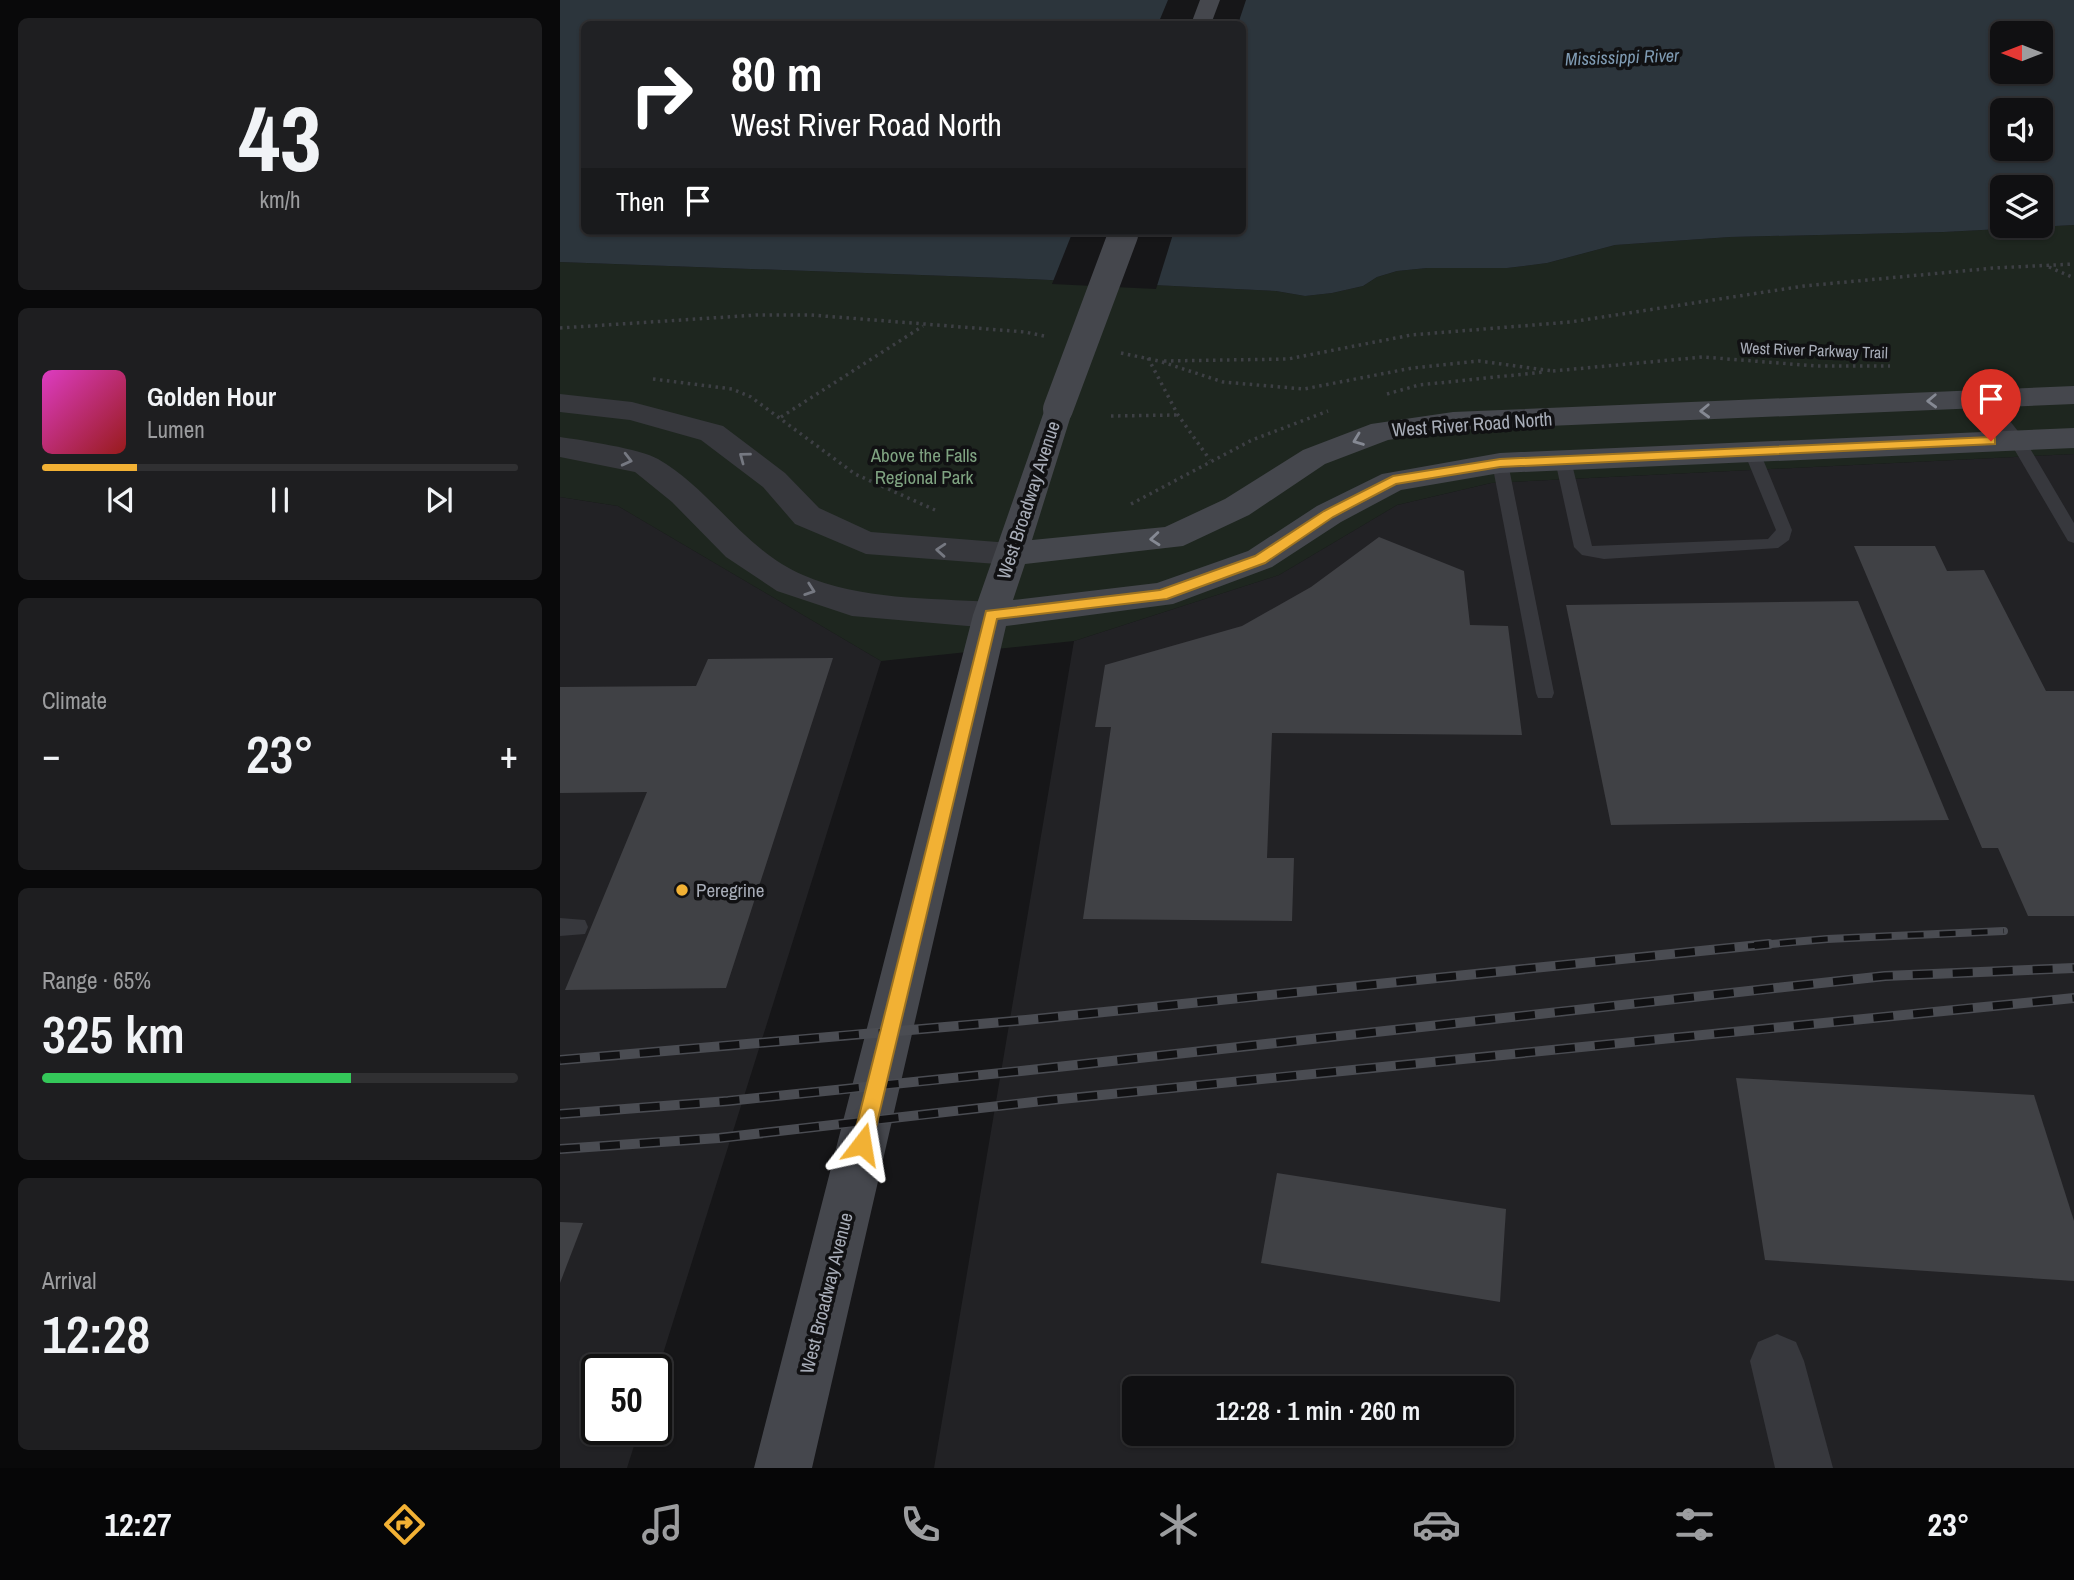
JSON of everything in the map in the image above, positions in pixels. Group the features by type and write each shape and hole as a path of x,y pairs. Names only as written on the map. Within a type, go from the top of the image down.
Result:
{"street":[{"path":"1202,21 1210,0"},
{"name":"West Broadway Avenue","path":"783,1468 991,615 1058,409 1123,235"},
{"name":"West River Road North","path":"560,403 632,411 712,433 774,480 807,516 866,543 1010,554 1171,538 1237,507 1314,457 1382,430 1453,421 2074,395"},
{"path":"560,447 646,465 683,495 738,549 789,583 852,604 991,615 1161,595 1260,559 1329,514 1393,481 1500,463 2074,438"},
{"path":"1777,1361 1804,1468"}],"lane":[{"path":"1985,399 2017,440 2074,537"},
{"path":"1563,460 1582,547 1588,551 1772,544 1783,536 1784,530 1752,452"},
{"path":"1500,463 1545,693"}],"path":[{"path":"1120,353 1159,361 1288,359 1411,335 1570,322 1804,286 1994,268 2074,264"},
{"path":"2047,265 2074,278"},
{"path":"560,328 757,315 811,315 1025,332 1052,338"},
{"path":"782,417 924,326"},
{"name":"West River Parkway Trail","path":"1159,361 1223,382 1304,389 1412,368 1479,361 1553,371 1703,357 1816,366 1894,366"},
{"path":"1147,358 1178,415 1210,460"},
{"path":"1111,416 1178,415"}],"shaded area":[{"path":"2074,454 2074,1468 934,1468 1074,641 1279,575 1397,505 1491,483"},
{"path":"560,497 618,506 881,661 663,1354 581,1354 581,1445 634,1445 627,1468 560,1468"}],"green space":[{"name":"Above the Falls Regional Park","path":"2074,225 2074,454 1491,483 1397,505 1279,575 1074,641 881,661 618,506 560,497 560,262 1029,279 1276,291 1305,296 1363,286 1377,277 1397,271 1427,268 1507,268 1547,263 1615,245 1730,237 1990,230 1990,238 2053,238 2053,226"}],"water":[{"name":"Mississippi River","path":"560,0 2074,0 2074,225 2053,226 2053,175 1990,175 1990,230 1730,237 1615,245 1547,263 1507,268 1427,268 1397,271 1377,277 1363,286 1332,293 1305,296 1276,291 560,262"}],"pier":[{"path":"1168,0 1246,0 1239,21 1159,21"},
{"path":"1071,235 1173,235 1156,289 1052,284"}],"building":[{"path":"1379,537 1464,571 1470,625 1508,626 1522,735 1272,733 1267,858 1294,858 1292,921 1083,919 1111,727 1095,727 1105,665 1242,626 1311,587"},
{"path":"1854,546 1935,546 1947,571 1984,570 2046,691 2074,691 2074,916 2028,916 1998,848 1982,848"},
{"path":"1858,601 1949,820 1611,825 1566,605"},
{"name":"Peregrine","path":"833,658 726,988 565,990 647,792 560,793 560,687 696,686 708,659"},
{"path":"1736,1078 2034,1095 2074,1221 2074,1281 1765,1260"},
{"path":"1277,1173 1506,1209 1500,1302 1261,1263"},
{"path":"560,1222 583,1223 560,1283"}],"railway":[{"path":"1759,945 1827,939 2004,931"},
{"path":"1759,945 1769,944"},
{"path":"560,1060 1026,1020 1759,945"},
{"path":"1748,946 1759,945"},
{"path":"560,1114 728,1101 1021,1071 1885,976 2074,968"},
{"path":"560,1149 719,1138 1051,1100 2074,998"}],"place":[{"name":"Peregrine","path":"682,890"}],"route":[{"path":"862,1144 991,615 1161,595 1260,559 1329,514 1393,481 1500,463 1991,441"}]}
